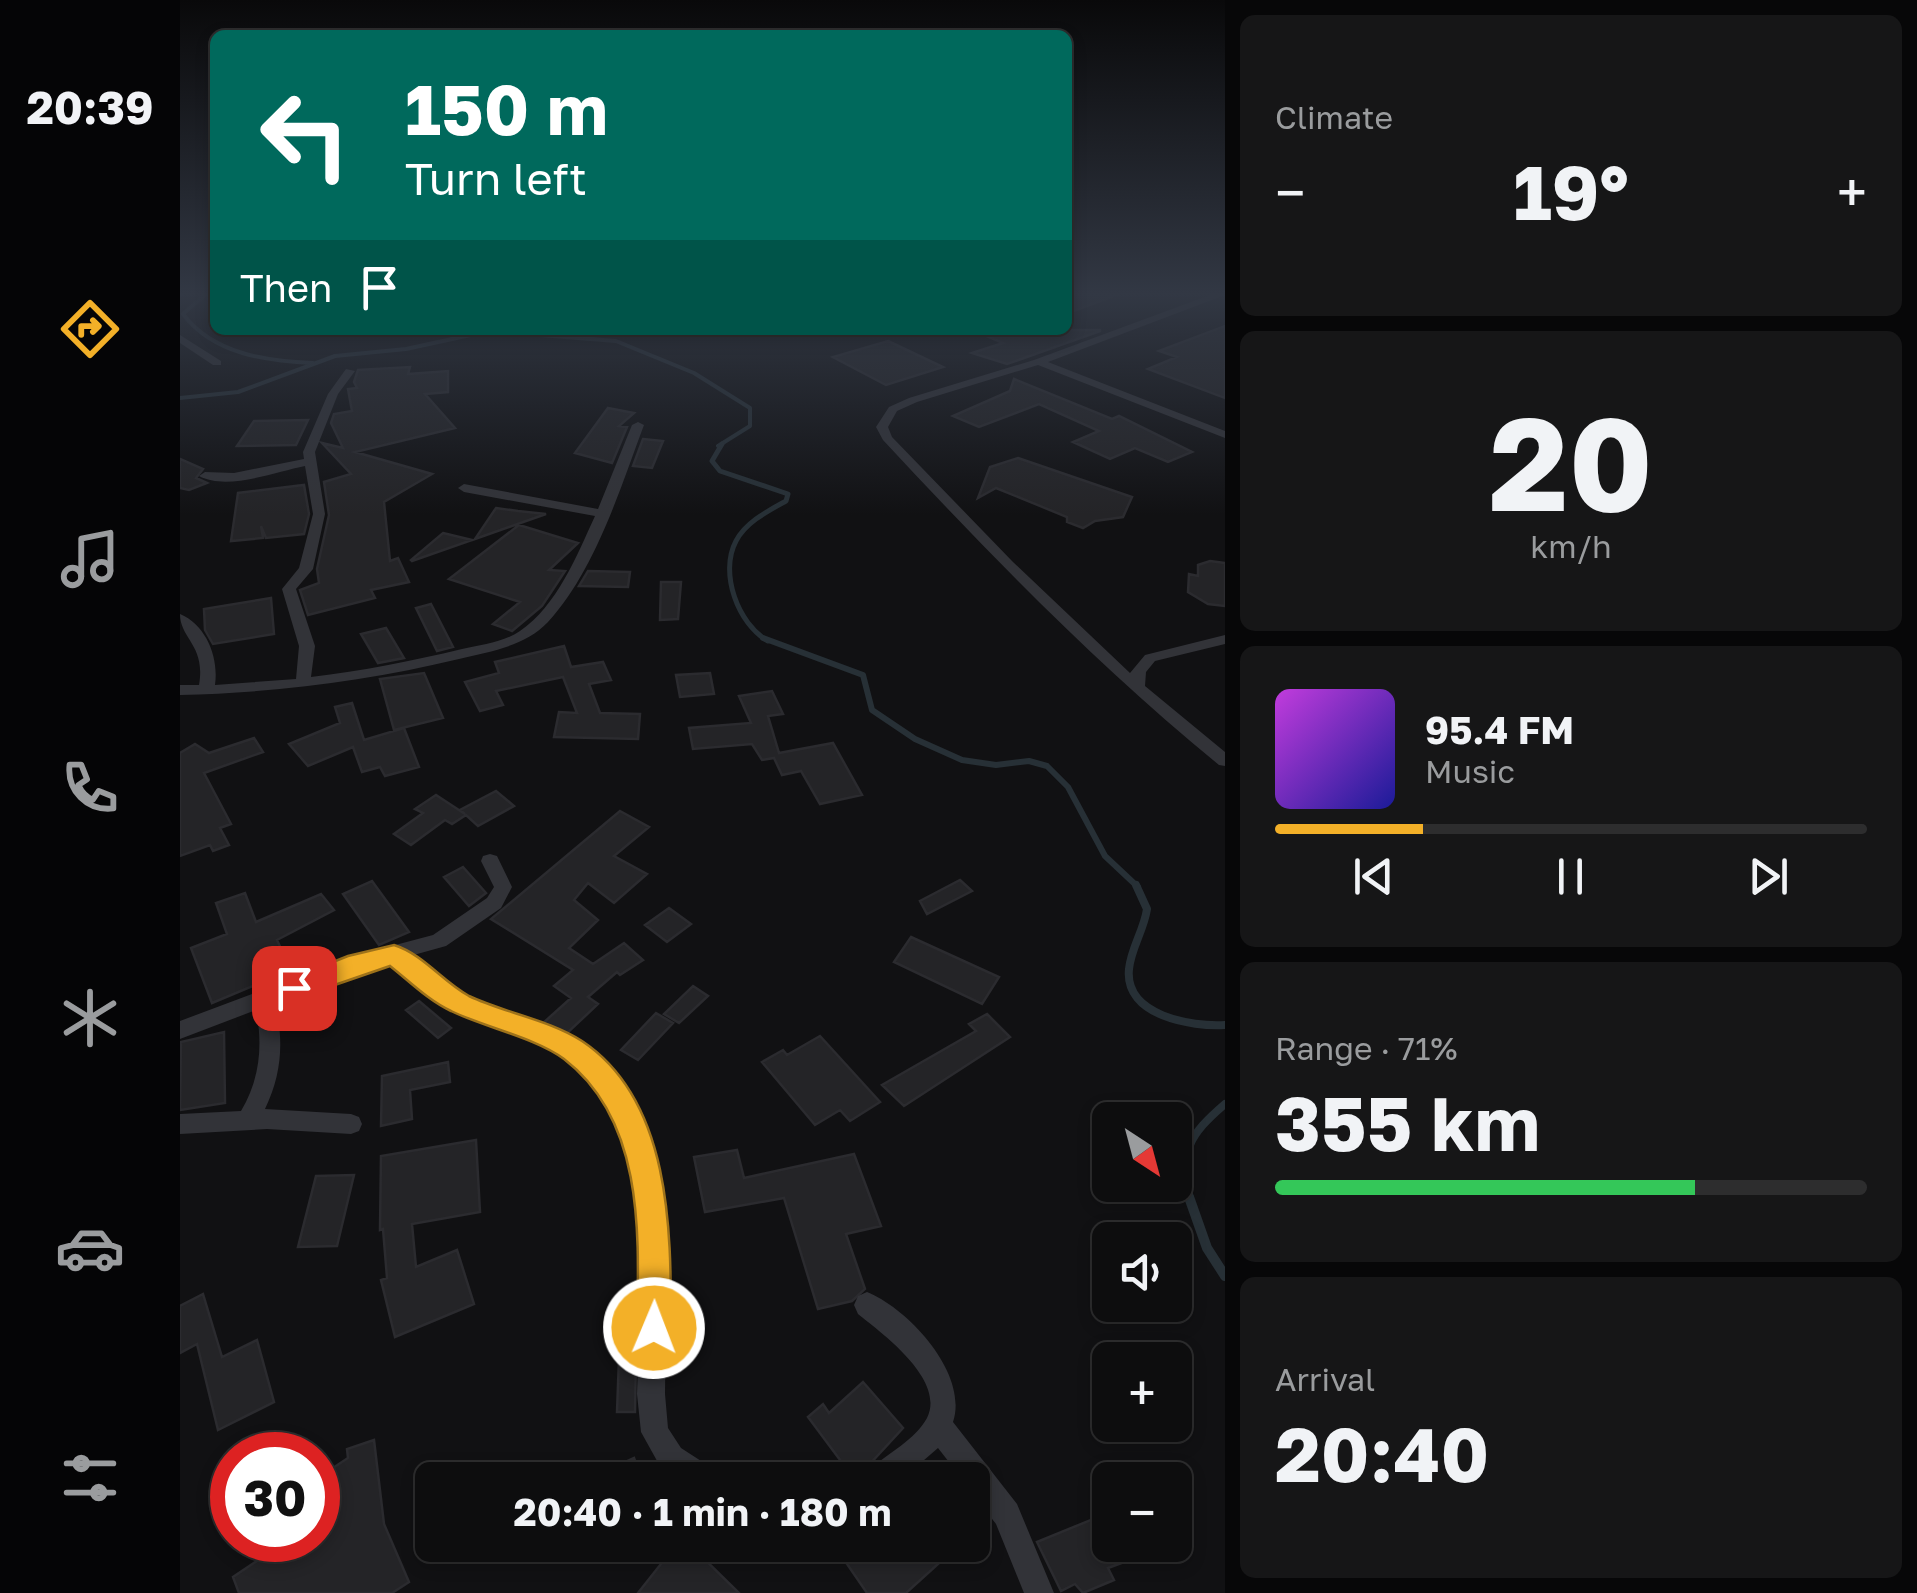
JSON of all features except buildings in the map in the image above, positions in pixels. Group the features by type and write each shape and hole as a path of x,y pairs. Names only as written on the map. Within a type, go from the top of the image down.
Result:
{"street":[{"path":"1024,366 913,400 893,409 882,427 917,470 1137,689 1224,761"},
{"path":"1049,366 1224,435"},
{"path":"303,682 307,646 289,589 306,569 319,514 316,482 308,462 323,414 350,371"},
{"path":"180,690 303,682 453,656 528,633 570,576 604,514 638,425"},
{"path":"205,476 234,477 308,462"},
{"path":"464,488 604,514"},
{"path":"180,618 193,628 208,658 211,675 206,690"},
{"path":"1137,689 1138,671 1150,658 1224,639"},
{"path":"180,1030 357,963 439,942 494,904 503,887 490,861"},
{"path":"394,955 457,1002 572,1050 620,1098 645,1173 655,1231 651,1394 654,1432 677,1462"},
{"path":"248,1119 262,1098 272,1050 264,1000"},
{"path":"180,1124 248,1119 352,1124"},
{"path":"867,1305 926,1358 944,1393 938,1426 899,1462"},
{"path":"938,1426 1007,1514 1040,1593"}],"waterway":[{"path":"180,398 238,392 307,366"},
{"path":"678,366 750,408 750,426 718,446"},
{"path":"722,444 712,461 720,471 788,494 786,501 746,528 731,554 734,597 748,623 765,639"},
{"path":"765,639 863,675 872,710 915,739 962,760 996,765 1029,761 1047,766 1068,787 1105,856 1136,885"},
{"path":"1136,885 1147,909 1129,969 1130,985 1137,998 1148,1008 1179,1021 1225,1025"},
{"path":"1192,1141 1225,1104"},
{"path":"1191,1202 1207,1248 1225,1276"}],"route":[{"path":"294,988 357,963 394,955 412,964 457,1002 572,1050 620,1098 632,1125 655,1231 654,1328"}]}
